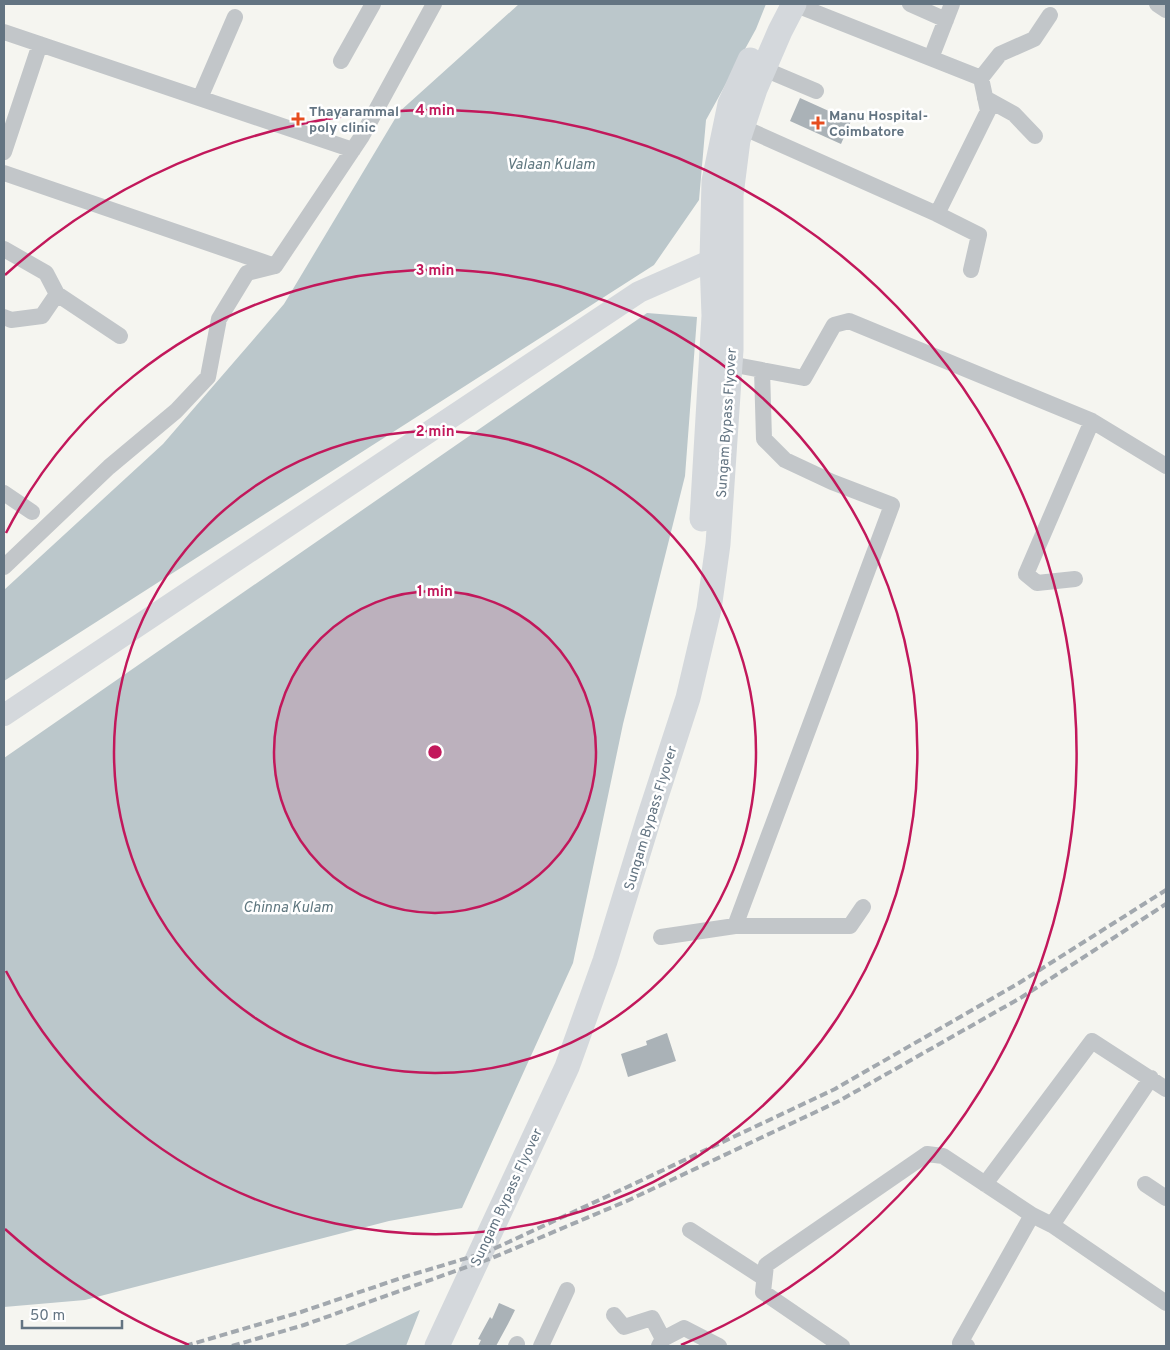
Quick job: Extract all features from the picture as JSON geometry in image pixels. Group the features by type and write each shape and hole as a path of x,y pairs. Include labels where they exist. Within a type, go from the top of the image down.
{"main road":[{"path":"722,259 714,181 730,104 764,28 777,4"},
{"path":"722,259 738,140 755,89 794,4"},
{"name":"Sungam Bypass Flyover","path":"420,1346 552,1064 590,957 632,815 701,606 718,544 732,350 722,259"},
{"name":"Sungam Bypass Flyover","path":"437,1346 566,1067 606,961 648,821 688,698 701,606 701,540 714,326 722,259"}],"street":[{"path":"341,61 373,4"},
{"path":"4,567 102,474 176,411 208,377 219,319 247,273 275,266 362,136 434,4"},
{"path":"794,4 981,78"},
{"path":"910,4 946,20"},
{"path":"931,58 952,4"},
{"path":"1157,4 1166,10"},
{"path":"937,214 988,110 981,78 1000,54 1034,39 1050,15"},
{"path":"200,98 234,17"},
{"path":"4,32 353,150"},
{"path":"4,152 40,44"},
{"path":"764,69 816,91"},
{"path":"985,98 1014,114 1035,136"},
{"path":"742,127 937,214 979,235 971,270"},
{"path":"4,173 275,266"},
{"path":"4,249 46,273 57,294 120,336"},
{"path":"4,715 639,292 722,259"},
{"path":"4,317 11,320 42,316 57,294"},
{"path":"730,364 804,378 834,325 849,321 1092,421 1166,466"},
{"path":"735,926 892,505 832,482 785,460 764,439 762,370"},
{"path":"1075,580 1037,582 1026,574 1092,421"},
{"path":"4,493 32,512"},
{"path":"662,937 735,926 850,926 863,907"},
{"path":"985,1184 1092,1041 1166,1089"},
{"path":"1052,1225 1151,1078"},
{"path":"842,1346 763,1292 766,1265 927,1154 943,1156 1052,1225 1166,1303"},
{"path":"1145,1184 1166,1198"},
{"path":"967,1346 960,1343 1032,1214"},
{"path":"690,1230 764,1278"},
{"path":"541,1346 567,1290"},
{"path":"614,1315 624,1326 652,1318 661,1343 684,1328 719,1346"}],"water":[{"name":"Valaan Kulam","path":"519,4 766,4 756,29 706,120 699,200 654,265 4,681 4,590 163,444 284,304 399,112"},
{"name":"Chinna Kulam","path":"647,313 697,317 685,476 623,724 573,963 462,1208 389,1221 85,1300 4,1307 4,758"},
{"path":"420,1310 406,1346 343,1346"}],"building":[{"path":"800,98 851,121 841,144 790,121"},
{"path":"667,1033 676,1061 628,1077 621,1054 647,1045 646,1041"},
{"path":"499,1303 515,1310 496,1346 478,1346 481,1340 478,1339 490,1317 492,1319"}],"railway":[{"path":"185,1346 301,1312 404,1277 487,1252 623,1189 835,1089 1019,983 1166,890"},
{"path":"232,1346 304,1325 492,1258 629,1200 839,1101 1022,997 1166,904"}],"place":[{"name":"Thayarammal poly clinic","path":"298,119"},
{"name":"Manu Hospital- Coimbatore","path":"818,123"}]}
